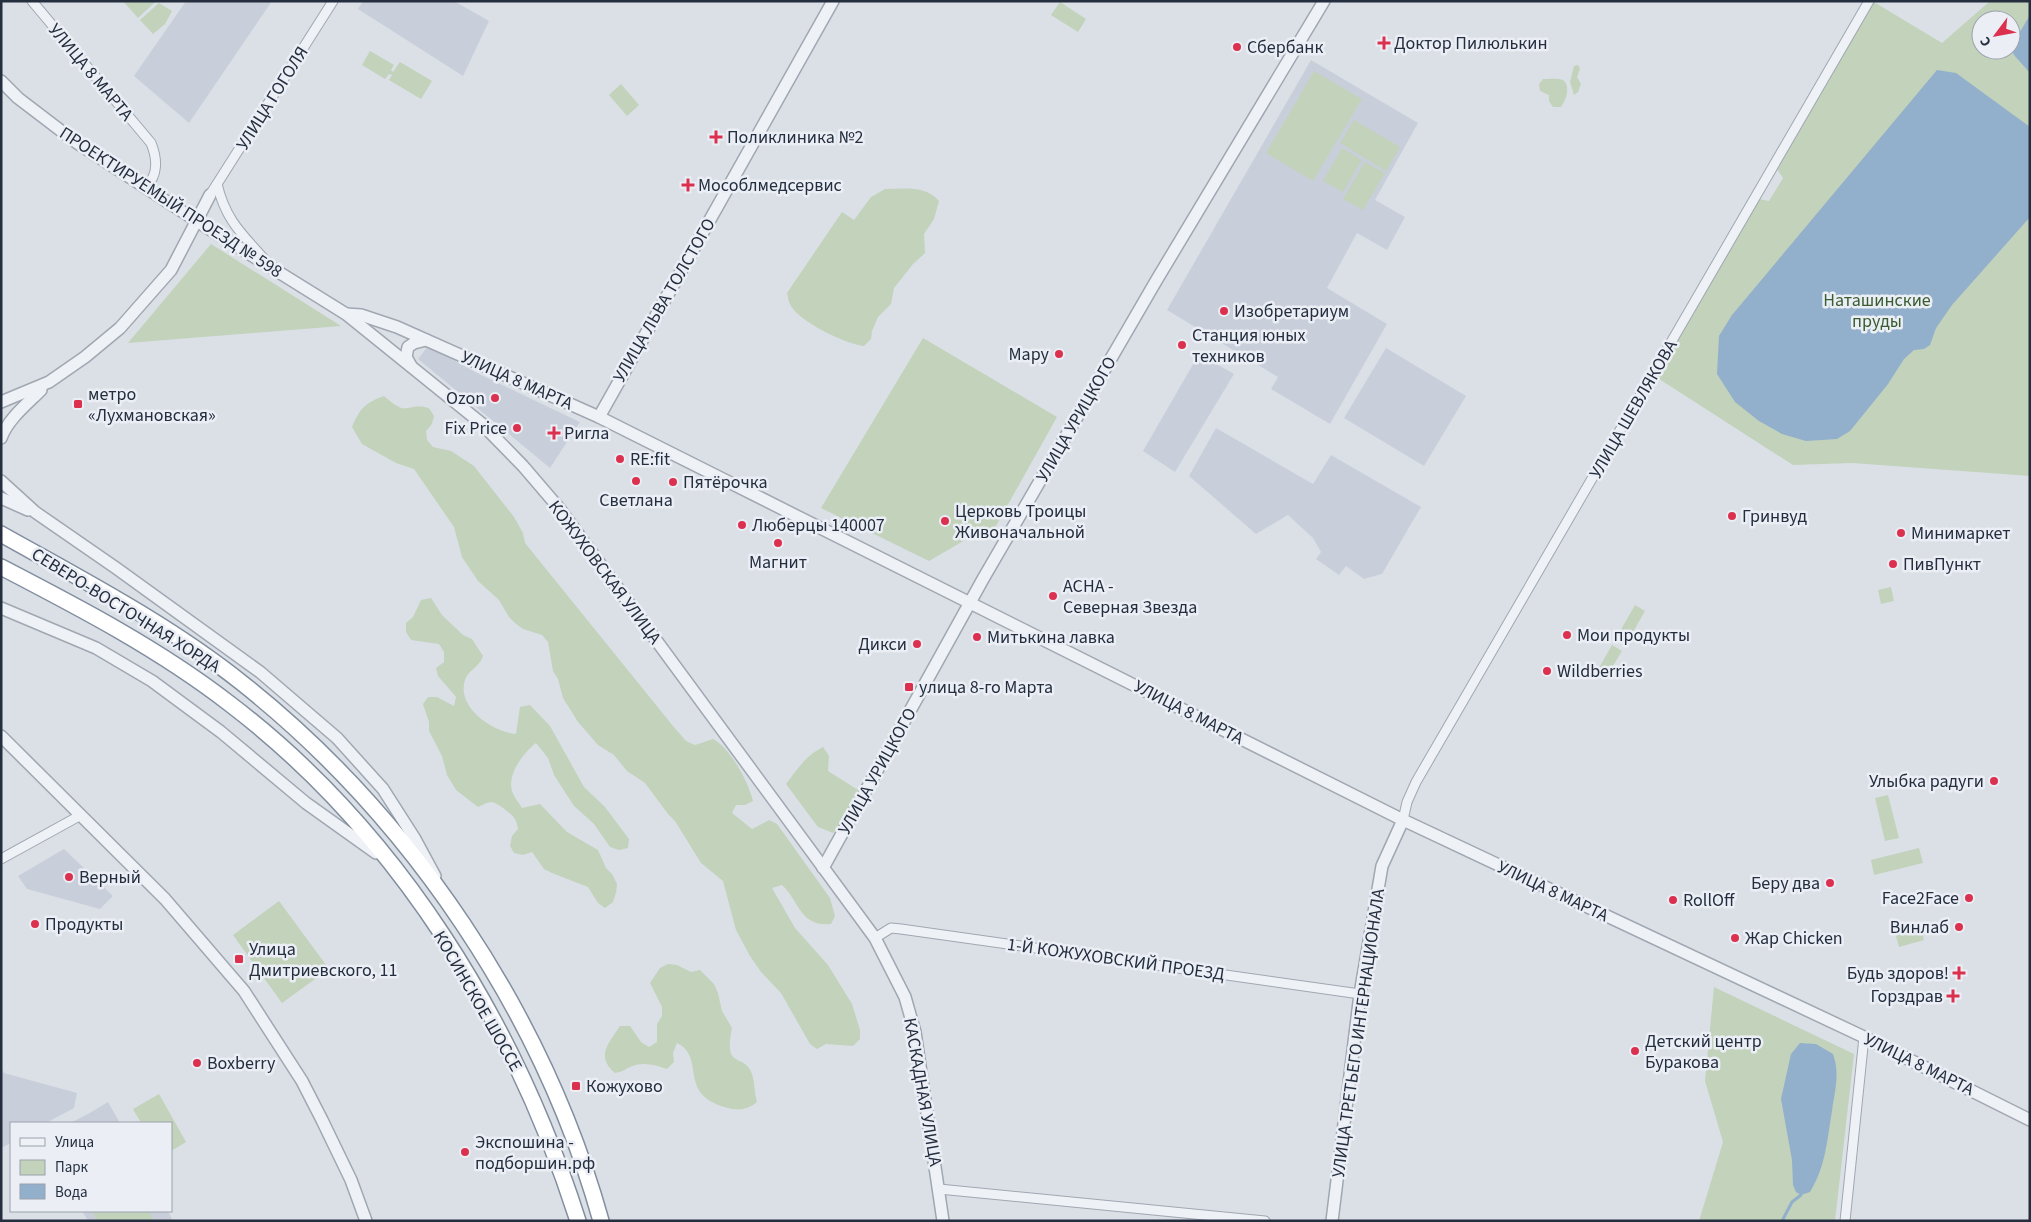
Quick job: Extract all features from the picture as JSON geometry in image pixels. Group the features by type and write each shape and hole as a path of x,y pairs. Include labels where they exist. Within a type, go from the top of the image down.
{"highway":[{"name":"СЕВЕРО-ВОСТОЧНАЯ ХОРДА","path":"1,534 118,600 182,640 241,682 305,736 384,820 452,908"},
{"name":"СЕВЕРО-ВОСТОЧНАЯ ХОРДА","path":"1,567 108,623 167,659 230,704 274,741 340,803"},
{"name":"КОСИНСКОЕ ШОССЕ","path":"340,803 395,869 448,944 500,1033 546,1129 578,1221"},
{"name":"КОСИНСКОЕ ШОССЕ","path":"452,908 496,978 534,1049 574,1141 601,1221"}],"street":[{"name":"УЛИЦА 8 МАРТА","path":"32,1 151,143 156,154 156,164 152,182 145,187"},
{"name":"УЛИЦА ГОГОЛЯ","path":"210,195 333,1"},
{"name":"УЛИЦА ЛЬВА ТОЛСТОГО","path":"599,417 833,1"},
{"name":"УЛИЦА УРИЦКОГО","path":"823,868 983,579 1156,281 1324,1"},
{"name":"УЛИЦА ШЕВЛЯКОВА","path":"1403,820 1407,802 1416,782 1564,531 1637,401 1869,1"},
{"name":"ПРОЕКТИРУЕМЫЙ ПРОЕЗД № 598","path":"1,81 18,98 77,143 196,221 346,314"},
{"path":"217,184 223,206 234,225 272,268"},
{"path":"1,438 5,429 16,415 49,382 86,357 120,328 171,270 210,195"},
{"name":"УЛИЦА 8 МАРТА","path":"346,314 361,315 380,321 599,417 1403,820 1864,1036 2030,1120"},
{"name":"КОЖУХОВСКАЯ УЛИЦА","path":"346,314 481,424 523,466 559,508 823,868"},
{"path":"412,367 406,358 408,347 414,343 426,340"},
{"path":"1,402 49,382"},
{"path":"1,469 10,490"},
{"path":"1,481 35,512 239,656 336,738 383,789 415,839 452,908"},
{"path":"1,498 35,512"},
{"path":"1,608 96,648 152,682 222,732 306,804 374,851 395,869"},
{"path":"1,736 165,899 244,991 302,1081 351,1180 366,1221"},
{"path":"1,859 80,815"},
{"name":"УЛИЦА ТРЕТЬЕГО ИНТЕРНАЦИОНАЛА","path":"1332,1221 1360,994 1382,866 1403,820"},
{"name":"КАСКАДНАЯ УЛИЦА","path":"823,868 875,938 905,997 915,1032 943,1221"},
{"name":"1-Й КОЖУХОВСКИЙ ПРОЕЗД","path":"875,938 891,928 901,929 1360,994"},
{"path":"1845,1221 1864,1036"},
{"path":"939,1189 1265,1221"}],"shaded area":[{"path":"186,1 272,1 189,123 134,76"},
{"path":"363,1 454,1 489,21 463,76 358,9"},
{"path":"1311,60 1418,123 1375,200 1405,217 1387,250 1357,233 1327,288 1387,324 1330,424 1271,389 1278,377 1167,310"},
{"path":"428,346 475,372 580,422 550,468 418,359"},
{"path":"1386,348 1466,396 1424,466 1344,418"},
{"path":"1199,354 1234,374 1175,472 1143,451"},
{"path":"1216,428 1313,484 1331,455 1421,507 1382,574 1364,579 1346,566 1339,575 1316,559 1321,552 1313,538 1288,515 1256,534 1189,476"},
{"path":"64,849 113,896 100,909 27,889 18,876"},
{"path":"1,1068 4,1073 77,1093 74,1108 48,1122 10,1122 10,1144 1,1148"},
{"path":"108,1102 119,1122 72,1122"},
{"path":"83,1212 168,1212 173,1221 88,1221"}],"green space":[{"path":"123,1 156,1 138,18"},
{"name":"Наташинские пруды","path":"1990,1 2030,1 2030,476 1852,463 1793,465 1656,377 1759,199 1769,201 1783,178 1777,169 1874,2 1942,43 1971,18 1971,60 2021,60 2021,10 1980,10"},
{"path":"1060,2 1086,19 1078,32 1051,15"},
{"path":"159,3 172,11 165,24 153,34 140,20"},
{"path":"370,51 394,65 391,70 393,72 400,62 432,81 421,99 389,80 392,75 389,74 385,79 362,65"},
{"path":"1578,65 1580,69 1577,77 1581,84 1578,92 1574,95 1570,82 1574,66"},
{"path":"1314,71 1362,99 1313,181 1266,153"},
{"path":"1543,79 1563,80 1567,86 1565,101 1561,107 1553,107 1549,101 1549,95 1540,91 1539,84"},
{"path":"621,84 639,105 627,116 609,95"},
{"path":"1354,120 1400,147 1386,171 1340,143"},
{"path":"1342,148 1362,160 1343,192 1323,181"},
{"path":"1365,162 1385,173 1363,210 1343,199"},
{"path":"885,189 921,190 939,201 934,219 924,234 925,253 913,264 894,288 891,304 878,317 871,339 864,346 856,345 823,331 802,317 789,303 787,293 842,212 854,220 871,197"},
{"path":"211,244 341,326 128,343"},
{"path":"923,338 1057,417 992,533 965,540 929,561 821,508"},
{"path":"384,396 398,407 429,408 434,416 432,424 426,431 427,440 433,447 451,451 474,466 514,517 523,533 525,543 673,726 686,741 695,745 713,739 726,750 738,766 753,801 745,805 736,805 732,813 752,829 769,820 777,824 830,898 835,916 831,924 821,924 813,922 802,912 782,885 772,888 795,928 828,965 852,1004 860,1030 860,1039 853,1046 826,1044 817,1049 810,1044 781,993 761,972 736,930 723,881 701,863 675,821 645,783 627,771 614,755 598,745 578,722 563,698 558,679 553,671 548,642 542,635 523,629 515,623 499,600 478,581 462,557 454,527 414,469 396,463 362,444 352,427 355,420 364,407"},
{"path":"1891,587 1894,601 1881,604 1878,590"},
{"path":"431,598 442,615 463,635 472,639 483,656 465,680 466,700 471,708 478,716 497,729 516,734 520,707 530,705 550,726 584,787 605,807 629,839 628,848 619,850 610,847 594,824 574,806 554,775 548,758 536,743 526,752 514,771 512,778 511,784 514,795 522,808 540,804 567,832 598,850 606,868 612,874 617,884 613,902 605,908 598,903 588,887 544,869 532,852 523,855 514,853 510,846 512,836 518,829 513,817 503,808 493,803 478,807 456,790 447,775 442,756 429,731 429,722 423,704 428,697 437,697 454,706 456,697 438,676 436,668 444,662 444,652 439,644 411,640 406,632 406,623 413,617 421,600"},
{"path":"1635,605 1645,611 1629,639 1619,633"},
{"path":"1612,645 1622,651 1605,679 1596,673"},
{"path":"823,747 829,756 828,771 858,790 843,822 833,833 818,827 786,784 807,759"},
{"path":"1888,795 1899,838 1885,841 1875,798"},
{"path":"1919,848 1923,863 1874,875 1871,860"},
{"path":"279,901 329,969 282,1003 233,935"},
{"path":"1921,926 1924,940 1899,947 1895,932"},
{"path":"668,964 677,965 691,972 700,970 714,984 722,1011 732,1028 730,1051 732,1056 744,1063 752,1074 757,1102 751,1106 744,1109 732,1109 712,1102 702,1094 697,1086 690,1058 686,1050 677,1043 673,1053 674,1062 667,1069 654,1065 639,1064 615,1073 609,1067 606,1061 606,1050 620,1026 630,1026 641,1042 649,1047 657,1042 657,1024 662,1016 662,1007 650,983 660,968"},
{"path":"1714,987 1854,1054 1835,1221 1699,1221 1723,1142 1705,1081"},
{"path":"159,1094 186,1142 172,1150 172,1122 140,1122 133,1109"},
{"path":"92,1212 150,1212 153,1221 97,1221"}],"water":[{"path":"2030,15 2030,73 2018,60 2021,60 2021,30"},
{"name":"Наташинские пруды","path":"1937,70 1956,73 2030,127 2030,217 1952,305 1936,328 1930,345 1924,349 1914,350 1904,359 1888,384 1850,431 1837,439 1806,441 1782,434 1759,421 1735,402 1717,374 1719,336 1732,315"},
{"path":"1800,1043 1816,1044 1833,1054 1837,1075 1823,1163 1810,1192 1801,1195 1796,1192 1793,1185 1792,1160 1781,1099 1791,1054"}],"waterway":[{"path":"1782,1221 1792,1202 1801,1195"}],"place":[{"name":"Доктор Пилюлькин","path":"1384,43"},
{"name":"Сбербанк","path":"1237,47"},
{"name":"Поликлиника №2","path":"716,137"},
{"name":"Мособлмедсервис","path":"688,185"},
{"name":"Изобретариум","path":"1224,311"},
{"name":"Станция юных техников","path":"1182,345"},
{"name":"Мару","path":"1059,354"},
{"name":"Ozon","path":"495,398"},
{"name":"метро «Лухмановская»","path":"78,404"},
{"name":"Fix Price","path":"517,428"},
{"name":"Ригла","path":"554,433"},
{"name":"RE:fit","path":"620,459"},
{"name":"Светлана","path":"636,481"},
{"name":"Пятёрочка","path":"673,482"},
{"name":"Гринвуд","path":"1732,516"},
{"name":"Церковь Троицы Живоначальной","path":"945,521"},
{"name":"Люберцы 140007","path":"742,525"},
{"name":"Минимаркет","path":"1901,533"},
{"name":"Магнит","path":"778,543"},
{"name":"ПивПункт","path":"1893,564"},
{"name":"АСНА - Северная Звезда","path":"1053,596"},
{"name":"Мои продукты","path":"1567,635"},
{"name":"Митькина лавка","path":"977,637"},
{"name":"Дикси","path":"917,644"},
{"name":"Wildberries","path":"1547,671"},
{"name":"улица 8-го Марта","path":"909,687"},
{"name":"Улыбка радуги","path":"1994,781"},
{"name":"Верный","path":"69,877"},
{"name":"Беру два","path":"1830,883"},
{"name":"Face2Face","path":"1969,898"},
{"name":"RollOff","path":"1673,900"},
{"name":"Продукты","path":"35,924"},
{"name":"Винлаб","path":"1959,927"},
{"name":"Жар Chicken","path":"1735,938"},
{"name":"Улица Дмитриевского, 11","path":"239,959"},
{"name":"Будь здоров!","path":"1959,973"},
{"name":"Горздрав","path":"1953,996"},
{"name":"Детский центр Буракова","path":"1635,1051"},
{"name":"Boxberry","path":"197,1063"},
{"name":"Кожухово","path":"576,1086"},
{"name":"Экспошина - подборшин.рф","path":"465,1152"}]}
